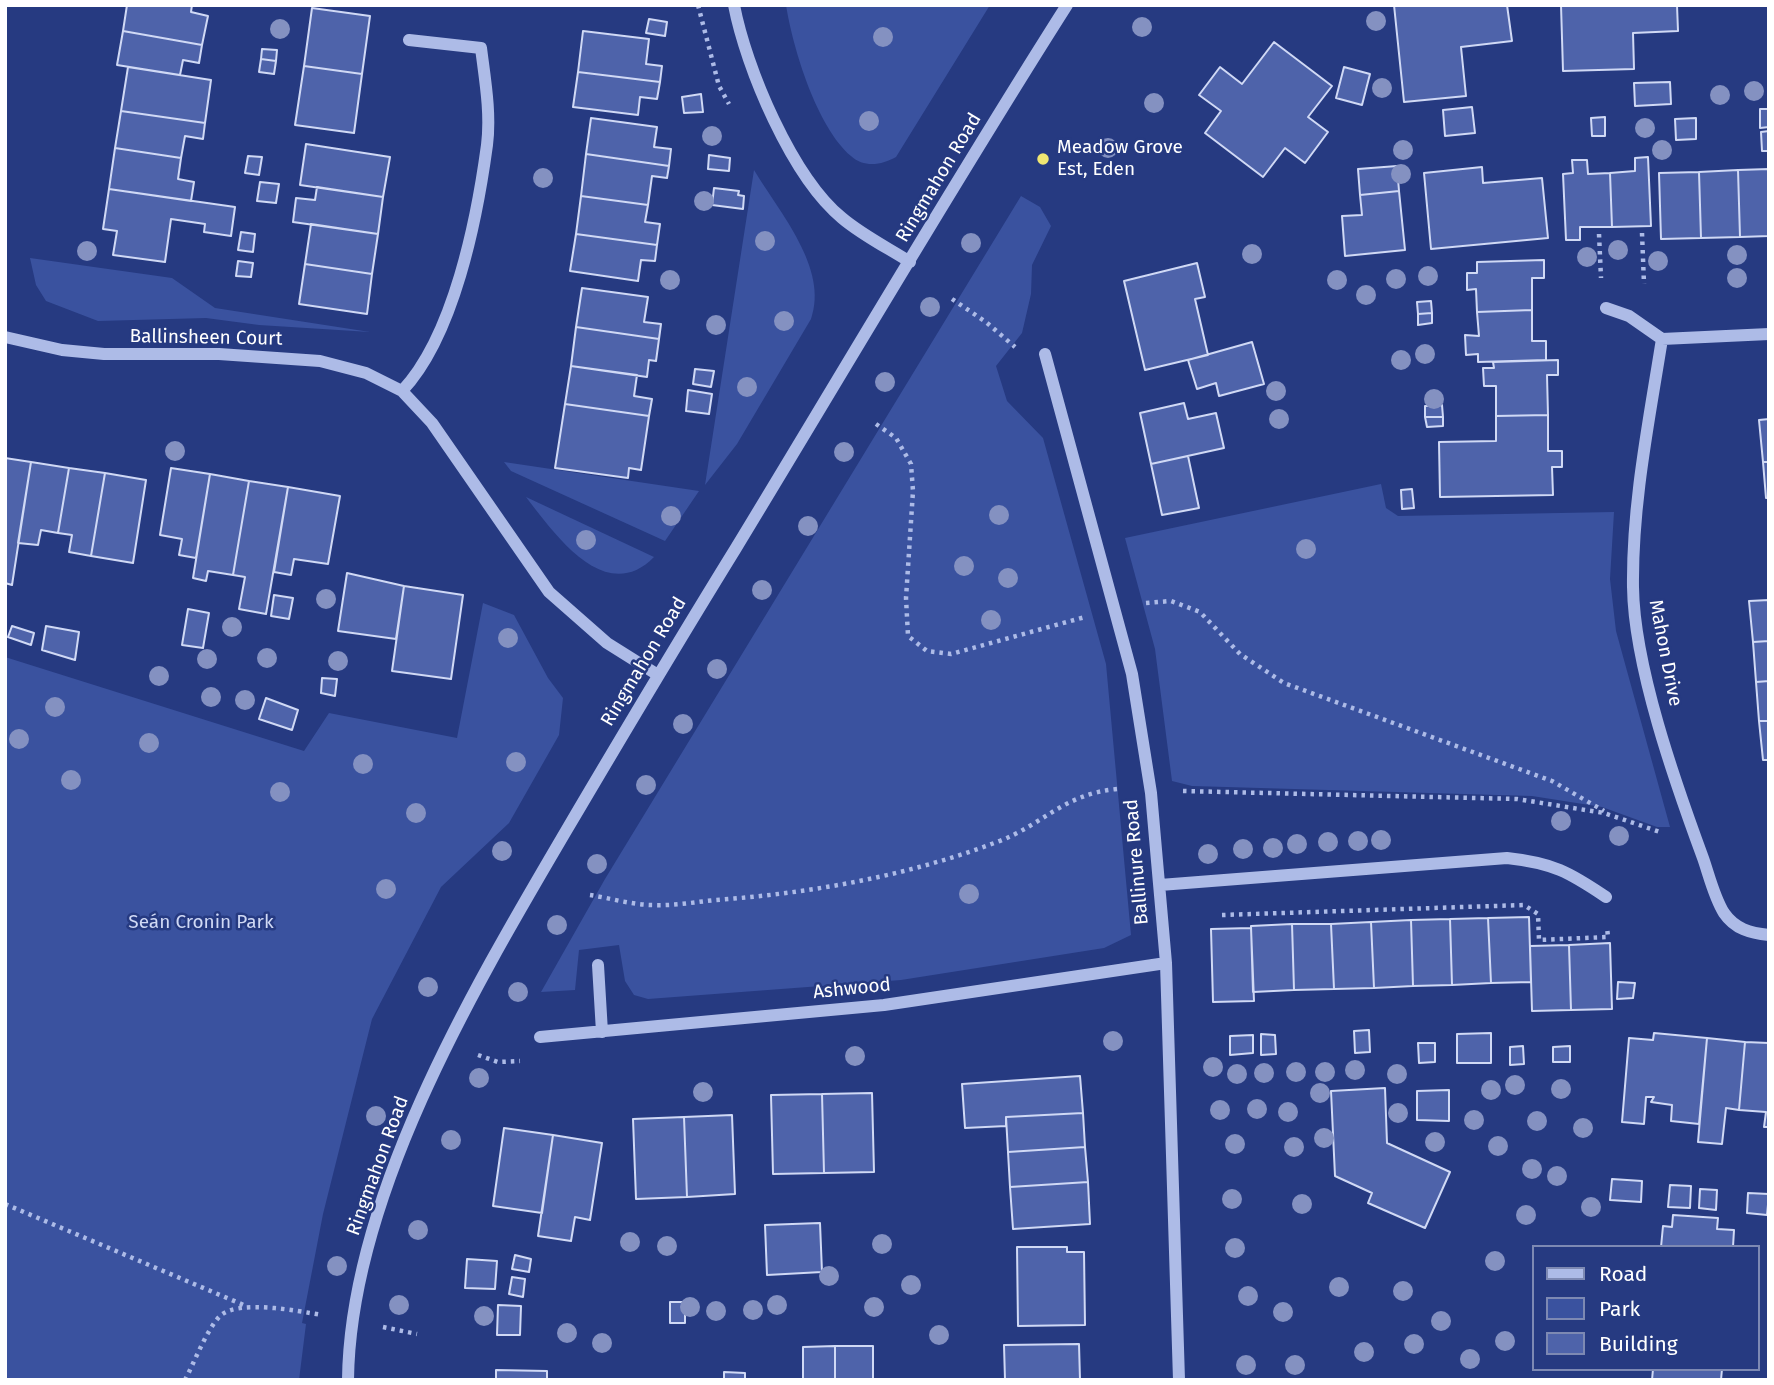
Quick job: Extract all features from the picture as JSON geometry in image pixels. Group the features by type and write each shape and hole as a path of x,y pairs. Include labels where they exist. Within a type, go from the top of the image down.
{"street":[{"path":"734,5 748,55 767,106 800,166 841,218 910,262"},
{"name":"Ringmahon Road","path":"348,1380 352,1321 365,1263 393,1170 447,1044 521,908 658,675 1067,5"},
{"path":"402,391 428,356 445,317 473,222 487,144 488,96 481,48 409,40"},
{"path":"1605,308 1629,316 1662,339 1769,334"},
{"name":"Ballinsheen Court","path":"5,337 62,350 104,354 219,354 320,361 366,373 402,391 432,423 549,592 607,643 658,675"},
{"name":"Mahon Drive","path":"1662,339 1643,464 1634,548 1636,629 1655,710 1694,833 1723,911 1736,927 1769,936"},
{"name":"Ballinure Road","path":"1045,354 1132,674 1151,793 1166,963 1179,1380"},
{"path":"1160,885 1507,858 1536,861 1568,871 1606,897"},
{"name":"Ashwood","path":"540,1037 884,1005 1166,963"},
{"path":"598,965 602,1032"}],"path":[{"path":"1642,233 1644,284"},
{"path":"1599,234 1601,284"},
{"path":"952,299 986,322 1015,347 1045,354"},
{"path":"876,424 896,438 911,464 913,491 906,598 908,636 927,651 951,654 1098,613"},
{"path":"1142,603 1171,601 1200,612 1240,653 1284,683 1552,781 1614,817"},
{"path":"590,895 651,906 748,898 852,884 955,856 1001,840 1062,804 1096,791 1123,789"},
{"path":"1151,793 1219,791 1517,799 1572,806 1671,835 1694,833"},
{"path":"1220,915 1524,905 1538,914 1539,940 1594,938 1608,937 1606,897"},
{"path":"5,1204 248,1307"},
{"path":"185,1380 220,1316 235,1308 248,1307 352,1321 417,1334"}],"green space":[{"path":"786,5 990,5 896,157 885,162 867,164 856,160 839,143 817,107 794,43"},
{"path":"754,170 788,223 808,261 815,300 811,319 737,444 705,485"},
{"path":"1021,196 1040,207 1051,226 1032,265 1031,294 1022,333 996,366 1007,401 1043,438 1106,664 1131,935 1104,948 901,980 648,999 634,995 625,981 619,945 579,950 575,990 541,992 605,879"},
{"path":"30,258 172,278 215,308 370,332 259,325 206,318 98,321 46,301 36,285"},
{"path":"504,462 699,491 665,541 511,471"},
{"path":"1381,484 1386,508 1398,516 1614,512 1610,579 1616,631 1670,827 1657,827 1602,807 1532,796 1192,786 1172,781 1155,649 1125,538"},
{"path":"526,497 654,557 636,570 617,574 599,569 566,545"},
{"name":"Seán Cronin Park","path":"483,603 514,615 548,678 563,698 559,735 509,823 441,887 372,1019 323,1214 302,1323 306,1324 299,1380 5,1380 5,657 304,751 329,713 457,738"}],"building":[{"path":"127,5 192,5 191,12 208,16 202,45 123,31"},
{"path":"1394,5 1507,5 1512,41 1461,47 1466,96 1404,102"},
{"path":"1561,5 1677,5 1678,31 1633,33 1634,69 1563,71"},
{"path":"312,8 370,16 362,74 304,66"},
{"path":"649,19 667,22 665,36 646,33"},
{"path":"123,31 202,45 199,63 183,60 180,75 117,65"},
{"path":"583,31 649,39 646,64 662,66 660,82 578,72"},
{"path":"1274,42 1332,86 1308,117 1328,132 1305,163 1285,148 1263,177 1205,133 1221,111 1199,95 1220,67 1242,84"},
{"path":"262,49 277,50 276,61 261,59"},
{"path":"261,59 276,61 274,74 259,72"},
{"path":"304,66 362,74 354,133 295,125"},
{"path":"128,67 211,80 205,123 121,111"},
{"path":"1344,67 1370,74 1362,105 1336,98"},
{"path":"578,72 660,82 657,99 640,97 638,115 573,107"},
{"path":"1670,82 1671,104 1635,106 1634,83"},
{"path":"701,94 703,112 684,113 682,97"},
{"path":"1472,107 1475,133 1445,136 1443,110"},
{"path":"1760,109 1769,109 1769,127 1760,128"},
{"path":"121,111 205,123 203,139 185,136 181,158 115,148"},
{"path":"1605,117 1605,136 1592,136 1591,118"},
{"path":"591,118 657,127 654,147 671,149 669,166 586,154"},
{"path":"1696,118 1696,139 1676,140 1675,119"},
{"path":"1769,131 1769,151 1762,151 1761,132"},
{"path":"306,144 390,157 383,197 300,185"},
{"path":"115,148 181,158 178,179 194,182 191,201 109,189"},
{"path":"586,154 669,166 667,178 652,176 648,205 581,196"},
{"path":"709,155 730,158 729,171 708,169"},
{"path":"248,156 262,157 259,175 245,173"},
{"path":"1648,157 1651,226 1612,227 1610,173 1635,171 1635,158"},
{"path":"1572,160 1587,160 1588,174 1610,173 1612,227 1580,227 1580,240 1566,240 1563,174 1573,173"},
{"path":"1397,166 1399,191 1360,195 1358,169"},
{"path":"1482,167 1483,183 1542,178 1548,238 1431,249 1424,173"},
{"path":"1769,169 1769,236 1740,237 1738,170"},
{"path":"1738,170 1740,237 1701,238 1699,172"},
{"path":"1699,172 1701,238 1661,239 1659,173"},
{"path":"260,182 279,184 276,203 257,201"},
{"path":"317,187 383,197 378,234 293,222 296,198 315,200"},
{"path":"714,188 739,191 738,195 744,196 743,209 712,205"},
{"path":"109,189 235,207 231,236 204,232 205,224 171,219 165,262 113,255 117,231 103,229"},
{"path":"1399,191 1405,250 1345,256 1342,216 1362,215 1360,195"},
{"path":"581,196 648,205 645,222 660,224 657,245 576,234"},
{"path":"311,224 378,234 372,274 305,264"},
{"path":"241,232 255,234 253,252 238,250"},
{"path":"576,234 657,245 655,261 641,260 638,281 570,271"},
{"path":"1544,260 1544,278 1532,278 1532,310 1477,312 1476,289 1467,290 1467,273 1477,273 1477,262"},
{"path":"238,261 253,263 251,277 236,276"},
{"path":"1197,263 1205,297 1195,299 1208,355 1145,370 1124,281"},
{"path":"305,264 372,274 367,314 299,304"},
{"path":"582,288 648,297 644,322 661,324 659,339 576,327"},
{"path":"1431,301 1432,313 1418,314 1417,302"},
{"path":"1532,310 1532,341 1546,341 1546,360 1478,362 1478,354 1466,355 1465,335 1479,336 1477,312"},
{"path":"1432,313 1432,323 1418,325 1418,314"},
{"path":"576,327 659,339 656,361 649,360 647,377 571,366"},
{"path":"1252,342 1264,384 1219,396 1216,383 1197,389 1188,360"},
{"path":"1558,360 1558,375 1547,375 1548,415 1496,416 1496,386 1484,386 1483,368 1494,368 1493,362"},
{"path":"571,366 637,375 634,396 652,399 649,416 565,404"},
{"path":"695,369 714,371 711,387 693,384"},
{"path":"688,390 712,394 709,414 686,411"},
{"path":"1184,403 1188,419 1216,413 1224,448 1151,464 1140,413"},
{"path":"565,404 649,416 641,470 629,468 628,478 555,468"},
{"path":"1442,405 1443,417 1425,417 1425,406"},
{"path":"1548,415 1548,451 1562,451 1562,467 1552,467 1553,495 1440,497 1439,442 1496,441 1496,416"},
{"path":"1425,417 1443,417 1443,426 1427,427"},
{"path":"1769,419 1769,462 1763,462 1759,420"},
{"path":"1188,456 1199,508 1162,515 1151,464"},
{"path":"5,458 31,462 12,585 5,583"},
{"path":"31,462 69,468 58,533 41,530 38,545 18,543"},
{"path":"1763,462 1769,462 1769,498 1766,498"},
{"path":"69,468 105,473 91,556 69,552 72,535 58,533"},
{"path":"171,468 210,474 196,558 179,555 182,539 160,535"},
{"path":"105,473 146,480 133,563 91,556"},
{"path":"210,474 249,481 233,575 208,571 206,581 193,578"},
{"path":"249,481 288,487 266,614 239,609 245,577 233,575"},
{"path":"288,487 340,496 328,564 294,559 291,575 274,572"},
{"path":"1412,489 1414,508 1402,509 1401,490"},
{"path":"347,573 404,586 396,639 338,631"},
{"path":"404,586 463,595 451,679 392,671"},
{"path":"274,595 293,598 289,619 271,616"},
{"path":"1769,600 1769,641 1753,642 1749,601"},
{"path":"188,609 209,613 203,648 182,645"},
{"path":"12,626 34,633 31,645 8,637"},
{"path":"46,626 79,632 75,660 42,650"},
{"path":"1769,641 1769,681 1756,682 1753,642"},
{"path":"322,678 337,679 335,696 321,693"},
{"path":"1769,681 1769,721 1759,721 1756,682"},
{"path":"266,698 298,710 292,730 259,719"},
{"path":"1759,721 1769,721 1769,760 1763,760"},
{"path":"1529,917 1531,982 1491,983 1488,918"},
{"path":"1488,918 1491,983 1452,985 1450,919"},
{"path":"1450,919 1452,985 1413,986 1411,920"},
{"path":"1411,920 1413,986 1374,988 1371,922"},
{"path":"1371,922 1374,988 1334,989 1331,924"},
{"path":"1292,924 1331,924 1334,989 1294,990"},
{"path":"1292,924 1294,990 1253,992 1251,926"},
{"path":"1251,928 1254,1001 1213,1002 1211,929"},
{"path":"1610,943 1612,1009 1571,1010 1569,945"},
{"path":"1569,945 1571,1010 1532,1011 1530,946"},
{"path":"1618,982 1635,983 1633,998 1617,999"},
{"path":"1369,1030 1370,1052 1355,1053 1354,1031"},
{"path":"1491,1033 1491,1063 1457,1063 1457,1034"},
{"path":"1654,1033 1707,1038 1699,1124 1671,1121 1672,1105 1651,1102 1654,1097 1646,1097 1644,1124 1622,1122 1629,1038 1653,1040"},
{"path":"1261,1034 1275,1035 1276,1054 1261,1055"},
{"path":"1253,1035 1253,1053 1230,1055 1230,1036"},
{"path":"1707,1038 1745,1042 1739,1110 1726,1108 1722,1144 1698,1142"},
{"path":"1745,1042 1769,1043 1769,1127 1764,1127 1766,1112 1739,1110"},
{"path":"1418,1043 1435,1043 1435,1062 1419,1063"},
{"path":"1523,1046 1524,1064 1510,1065 1510,1047"},
{"path":"1570,1046 1570,1062 1553,1062 1553,1047"},
{"path":"1080,1076 1083,1113 1006,1117 1006,1126 965,1128 962,1084"},
{"path":"1385,1088 1387,1143 1450,1172 1425,1228 1368,1203 1372,1193 1335,1176 1331,1091"},
{"path":"1449,1090 1449,1121 1417,1120 1417,1091"},
{"path":"872,1093 874,1172 824,1173 822,1094"},
{"path":"822,1094 824,1173 773,1174 771,1095"},
{"path":"1083,1113 1085,1147 1008,1152 1006,1117"},
{"path":"732,1115 735,1194 687,1197 684,1117"},
{"path":"684,1117 687,1197 636,1199 633,1119"},
{"path":"504,1128 553,1135 542,1213 493,1206"},
{"path":"553,1135 602,1143 590,1220 575,1217 571,1241 538,1236"},
{"path":"1085,1147 1088,1182 1010,1187 1008,1152"},
{"path":"1612,1179 1642,1181 1641,1202 1610,1200"},
{"path":"1088,1182 1090,1224 1013,1229 1010,1187"},
{"path":"1670,1185 1691,1186 1690,1208 1668,1207"},
{"path":"1700,1189 1717,1190 1716,1210 1699,1208"},
{"path":"1748,1193 1769,1194 1767,1215 1747,1213"},
{"path":"1673,1215 1718,1218 1717,1229 1734,1230 1733,1245 1661,1245 1663,1226 1672,1227"},
{"path":"820,1223 822,1272 767,1275 765,1225"},
{"path":"1017,1247 1067,1247 1067,1252 1084,1252 1085,1325 1018,1326"},
{"path":"515,1255 531,1259 529,1272 512,1269"},
{"path":"467,1259 497,1261 495,1289 465,1288"},
{"path":"512,1277 525,1279 523,1297 509,1294"},
{"path":"670,1302 685,1302 685,1323 670,1323"},
{"path":"498,1305 521,1306 520,1335 497,1335"},
{"path":"1079,1344 1080,1380 1005,1380 1004,1345"},
{"path":"835,1346 873,1346 873,1380 835,1380"},
{"path":"835,1346 835,1380 803,1380 803,1347"},
{"path":"496,1370 547,1371 547,1380 496,1380"},
{"path":"1653,1371 1722,1371 1721,1380 1652,1380"},
{"path":"724,1372 745,1373 745,1380 724,1380"}],"place":[{"name":"Meadow Grove Est, Eden","path":"1043,159"}]}
